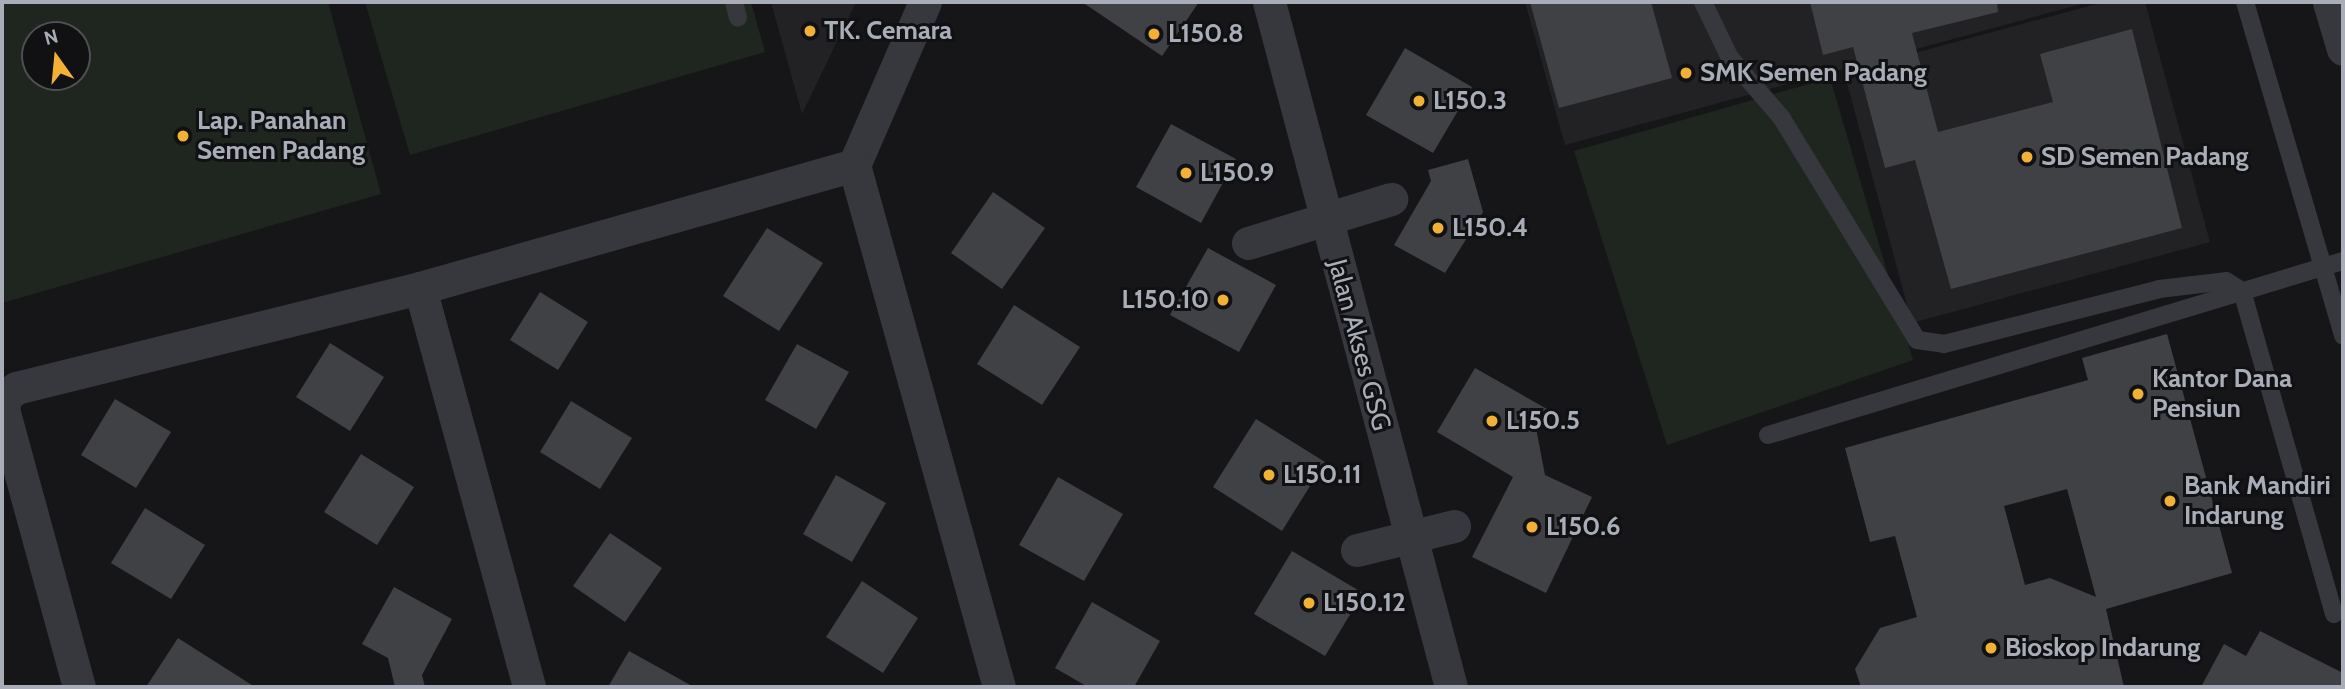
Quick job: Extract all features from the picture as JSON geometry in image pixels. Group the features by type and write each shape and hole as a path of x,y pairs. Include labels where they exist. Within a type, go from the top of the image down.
{"street":[{"path":"925,2 854,165 999,687"},
{"name":"Jalan Akses GSG","path":"1269,2 1324,218 1451,687"},
{"path":"2329,2 2343,49"},
{"path":"79,687 3,410 5,397 16,388 421,288 854,165"},
{"path":"1248,243 1391,199"},
{"path":"421,288 529,687"},
{"path":"1357,550 1454,526"}],"lane":[{"path":"1703,2 1730,58 1781,117 1917,340 1944,344 2159,289 2227,281 2242,291 2334,614"},
{"path":"2245,2 2343,336"},
{"path":"1768,435 2343,261"}],"shaded area":[{"name":"Lap. Panahan Semen Padang","path":"2,2 328,2 381,194 2,303"},
{"path":"365,2 751,2 765,52 410,155"},
{"name":"TK. Cemara","path":"771,2 856,2 802,114"},
{"name":"SMK Semen Padang","path":"1525,2 2089,2 1565,145"},
{"name":"SD Semen Padang","path":"2104,2 2145,2 2210,242 1912,323 1844,72"},
{"path":"1830,78 1913,360 1667,445 1574,151"}],"building":[{"name":"L150.8","path":"1082,2 1199,2 1162,56"},
{"path":"1530,2 1651,2 1672,78 1559,108"},
{"path":"1810,2 1997,2 1998,12 1912,33 1938,132 2053,102 2040,54 2132,29 2182,228 1951,289 1915,160 1885,168 1853,47 1823,55"},
{"name":"L150.3","path":"1405,48 1472,87 1433,153 1366,115"},
{"name":"L150.9","path":"1171,124 1236,159 1201,223 1136,187"},
{"name":"L150.4","path":"1468,159 1483,212 1445,273 1394,245 1431,181 1428,170"},
{"path":"993,192 1045,228 1002,289 951,253"},
{"path":"767,228 823,263 779,331 723,296"},
{"name":"L150.10","path":"1208,248 1276,285 1239,352 1170,315"},
{"path":"540,292 588,322 558,370 510,340"},
{"path":"1014,305 1080,347 1042,405 977,364"},
{"path":"2167,334 2232,573 2106,609 2124,687 1861,687 1855,669 1880,628 1917,617 1895,536 1870,542 1845,448 2088,380 2082,358","holes":["2067,489 2096,597 2050,578 2025,585 2004,506"]},
{"path":"330,343 384,377 350,431 296,397"},
{"path":"797,344 849,372 816,429 765,400"},
{"path":"1475,368 1547,409 1536,428 1545,475 1592,497 1546,593 1472,557 1513,477 1437,432"},
{"path":"115,399 171,432 136,488 81,455"},
{"path":"571,401 632,438 600,489 540,452"},
{"name":"L150.11","path":"1256,419 1325,462 1282,531 1213,487"},
{"path":"361,454 414,487 377,545 324,512"},
{"path":"836,475 886,503 852,562 803,534"},
{"path":"1058,477 1123,514 1084,581 1019,545"},
{"path":"145,508 205,545 171,599 111,563"},
{"path":"610,533 662,568 625,622 573,586"},
{"name":"L150.12","path":"1292,551 1363,593 1325,656 1254,614"},
{"path":"862,581 918,618 883,673 826,637"},
{"path":"394,587 452,619 422,675 425,687 395,687 388,658 362,644"},
{"path":"1092,602 1160,641 1134,687 1088,687 1055,668"},
{"path":"2260,631 2343,673 2343,687 2201,687 2224,644 2246,656"},
{"path":"178,638 255,687 146,687"},
{"path":"629,651 694,687 608,687"}],"place":[{"name":"TK. Cemara","path":"810,31"},
{"name":"L150.8","path":"1154,34"},
{"name":"SMK Semen Padang","path":"1686,73"},
{"name":"L150.3","path":"1419,101"},
{"name":"Lap. Panahan Semen Padang","path":"183,136"},
{"name":"SD Semen Padang","path":"2027,157"},
{"name":"L150.9","path":"1186,173"},
{"name":"L150.4","path":"1438,228"},
{"name":"L150.10","path":"1223,300"},
{"name":"Kantor Dana Pensiun","path":"2138,394"},
{"name":"L150.5","path":"1492,421"},
{"name":"L150.11","path":"1269,475"},
{"name":"Bank Mandiri Indarung","path":"2170,501"},
{"name":"L150.6","path":"1532,527"},
{"name":"L150.12","path":"1309,603"},
{"name":"Bioskop Indarung","path":"1991,648"}]}
